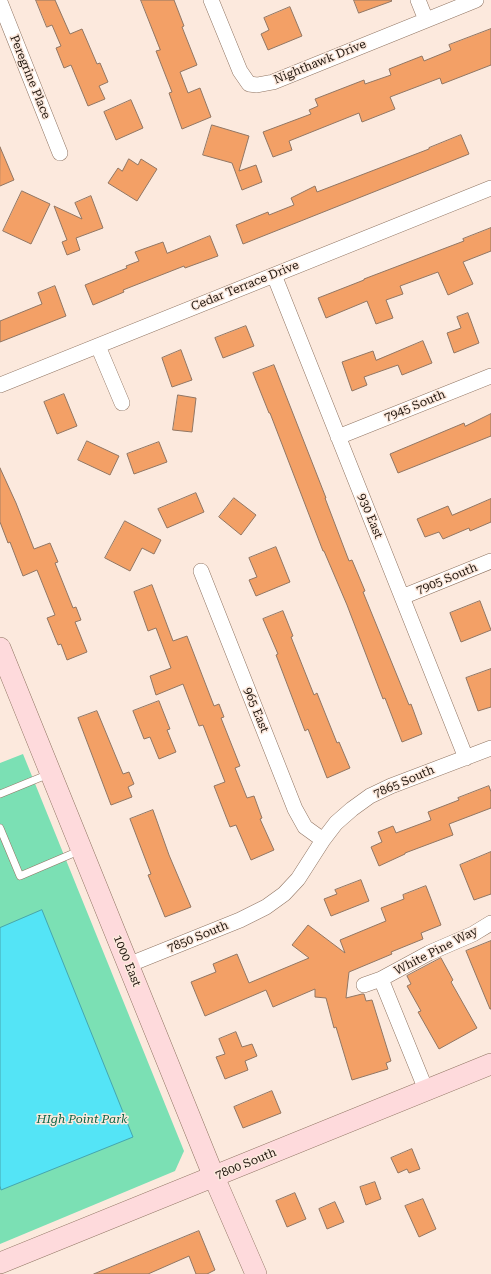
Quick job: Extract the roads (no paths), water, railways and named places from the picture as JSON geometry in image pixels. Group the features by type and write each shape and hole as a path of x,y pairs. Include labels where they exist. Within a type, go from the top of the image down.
{"street":[{"name":"Nighthawk Drive","path":"211,0 240,71 249,84 257,85 273,82 476,0"},
{"path":"418,0 426,20"},
{"name":"Peregrine Place","path":"0,2 60,152"},
{"name":"Cedar Terrace Drive","path":"0,385 491,188"},
{"name":"930 East","path":"274,275 466,758"},
{"path":"98,346 122,403"},
{"name":"7945 South","path":"338,437 491,376"},
{"name":"7905 South","path":"402,597 491,561"},
{"name":"965 East","path":"201,571 295,809 305,827 322,840"},
{"name":"1000 East","path":"0,648 214,1177 256,1274"},
{"name":"7865 South","path":"266,907 284,894 298,879 322,840 336,823 370,796 391,786 491,748"},
{"name":"7850 South","path":"128,965 240,920 266,907"},
{"name":"White Pine Way","path":"364,985 381,979 429,953 473,934 491,923"},
{"name":"White Pine Way","path":"381,979 426,1090"},
{"name":"7800 South","path":"0,1263 491,1064"}],"lane":[{"path":"0,794 51,773"},
{"path":"0,828 20,876 82,850"}],"water":[{"path":"42,910 133,1137 1,1190 0,928"}],"park label":[{"name":"HIgh Point Park","path":"82,1119"}]}
